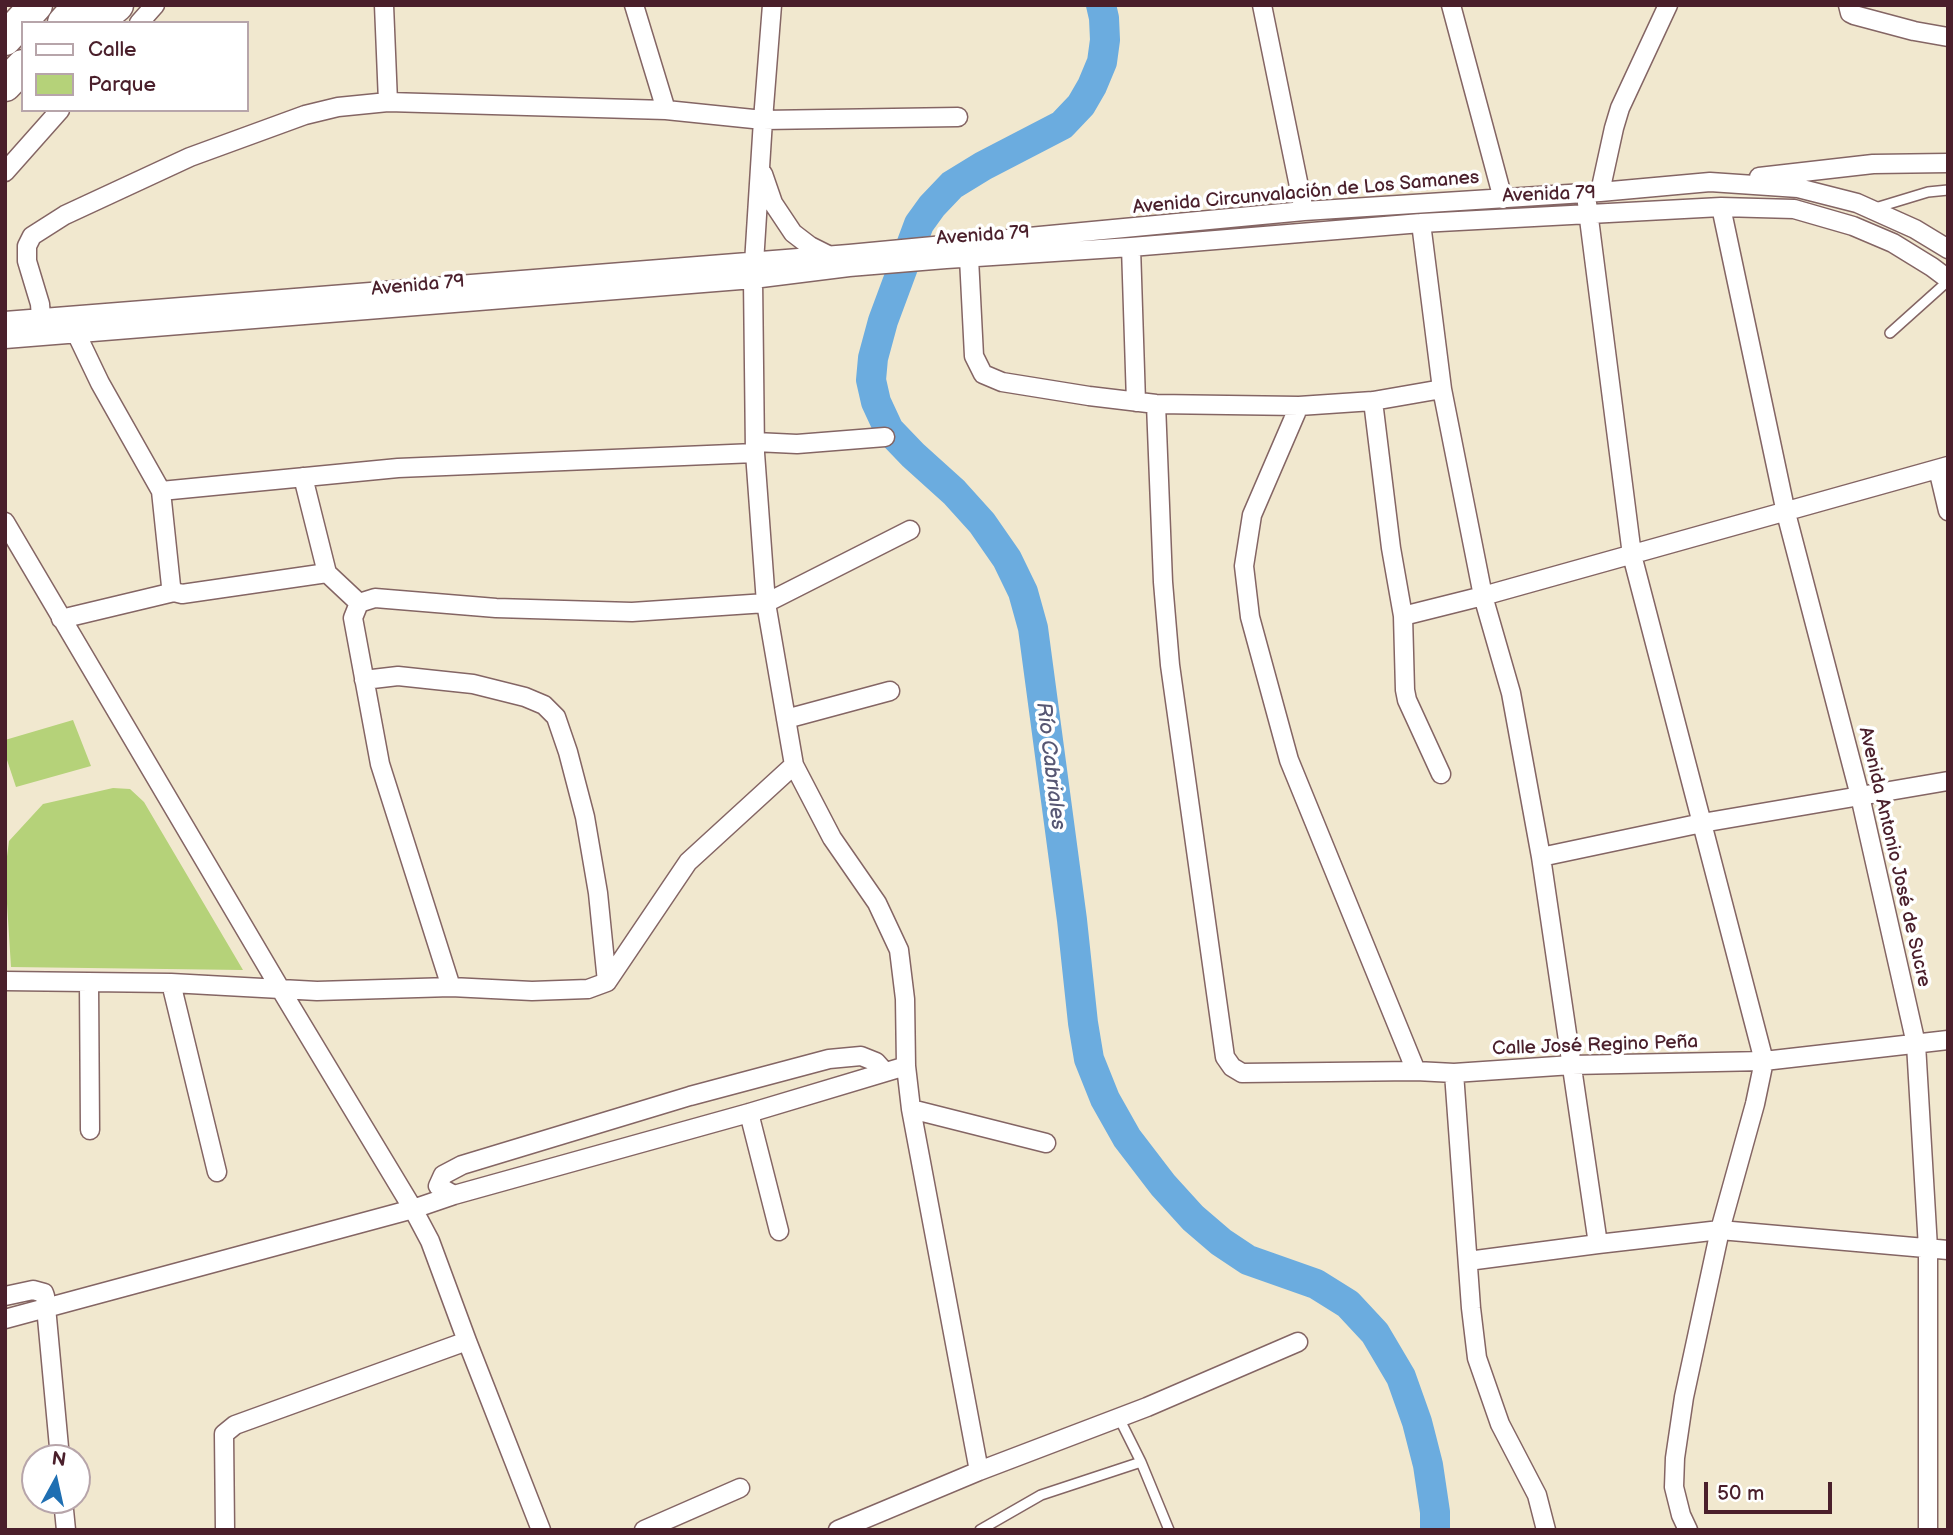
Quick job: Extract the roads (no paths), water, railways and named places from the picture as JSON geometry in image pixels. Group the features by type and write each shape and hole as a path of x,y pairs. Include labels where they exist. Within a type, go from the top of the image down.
{"highway":[{"path":"5,22 16,5"},
{"path":"5,38 36,5"},
{"path":"66,21 80,5"},
{"path":"97,21 117,5"},
{"path":"5,87 21,68"},
{"path":"5,87 21,76"}],"street":[{"path":"141,21 155,5"},
{"path":"384,5 388,102"},
{"path":"634,5 666,110"},
{"path":"772,5 753,279 755,447 766,603 794,765 832,838 877,903 899,950 905,999 906,1066 911,1109 979,1471"},
{"path":"1262,5 1304,211"},
{"path":"1451,5 1503,199"},
{"path":"1668,5 1620,108 1588,215 1632,555 1764,1061 1755,1104 1720,1230 1675,1458 1674,1487 1681,1515 1689,1530"},
{"path":"1848,5 1850,13 1854,15 1914,32 1948,37"},
{"path":"41,318 40,304 26,261 27,246 32,236 65,215 178,163 305,115 338,107 388,102 666,110 763,120 958,117"},
{"path":"5,172 58,112"},
{"path":"1710,183 1873,164 1945,167"},
{"path":"760,165 773,202 793,233 828,256"},
{"name":"Avenida Circunvalación de Los Samanes","path":"947,252 1304,211 1710,183 1798,188 1871,209 1915,229 1948,249"},
{"name":"Avenida 79","path":"5,340 753,279 849,261 947,252 969,258 1421,223 1721,207 1794,209 1853,226 1893,243 1948,280"},
{"name":"Avenida Antonio José de Sucre","path":"1721,207 1786,513 1860,796 1916,1044 1928,1248 1928,1530"},
{"path":"1421,223 1442,389 1482,596 1511,693 1541,857 1598,1244"},
{"path":"1131,247 1136,402"},
{"name":"Avenida 79","path":"5,321 754,261 828,256 849,261"},
{"path":"969,258 974,356 984,374 1002,382 1089,397 1156,404 1299,406 1373,401 1442,389"},
{"path":"77,335 100,383 161,491 174,593"},
{"path":"1373,401 1391,548 1403,616 1405,690 1441,775"},
{"name":"Calle José Regino Peña","path":"1156,404 1163,582 1174,701 1225,1057 1232,1067 1242,1073 1454,1073 1572,1065 1764,1061 1948,1040"},
{"path":"1299,406 1252,515 1244,566 1250,617 1289,760 1416,1071"},
{"path":"161,491 398,468 755,447 885,436"},
{"path":"1403,616 1943,468 1948,512"},
{"path":"303,477 327,573 359,603"},
{"path":"5,522 413,1209 430,1241 541,1530"},
{"path":"359,603 375,598 496,608 632,612 766,603 910,530"},
{"path":"61,619 174,593 327,573"},
{"path":"359,603 353,618 380,764 451,987"},
{"path":"363,680 398,677 473,684 525,697 544,705 556,717 585,817 598,892 607,982"},
{"path":"786,719 890,691"},
{"path":"5,981 171,983 317,991 451,987 532,991 588,989 607,982 688,862 794,765"},
{"path":"1541,857 1702,823 1948,781"},
{"path":"89,983 90,1130"},
{"path":"171,983 217,1172"},
{"path":"454,1195 438,1186 443,1175 462,1165 690,1096 829,1059 861,1056 876,1062 885,1072"},
{"path":"5,1319 413,1209 454,1195 749,1114 906,1066"},
{"path":"1454,1073 1477,1358 1500,1424 1537,1495 1546,1530"},
{"path":"911,1109 1046,1143"},
{"path":"749,1114 779,1231"},
{"path":"1468,1261 1720,1230 1948,1250"},
{"path":"5,1296 33,1290 44,1293 59,1444"},
{"path":"225,1530 224,1434 234,1426 467,1341"},
{"path":"838,1530 979,1471 1119,1418 1298,1342"},
{"path":"644,1530 740,1488"}],"lane":[{"path":"1871,209 1928,191 1948,190"},
{"path":"1890,333 1948,280"},
{"path":"1119,1418 1141,1462 1169,1530"},
{"path":"980,1530 1041,1495 1141,1462"}],"waterway":[{"name":"Río Cabriales","path":"1101,5 1105,40 1102,62 1081,105 1062,125 952,185 919,224 883,321 873,358 871,380 876,402 889,430 954,492 982,523 1007,559 1023,592 1033,628 1083,1023 1089,1059 1105,1099 1127,1138 1163,1185 1193,1218 1248,1260 1316,1284 1348,1304 1375,1333 1401,1377 1417,1422 1428,1465 1435,1530"}]}
